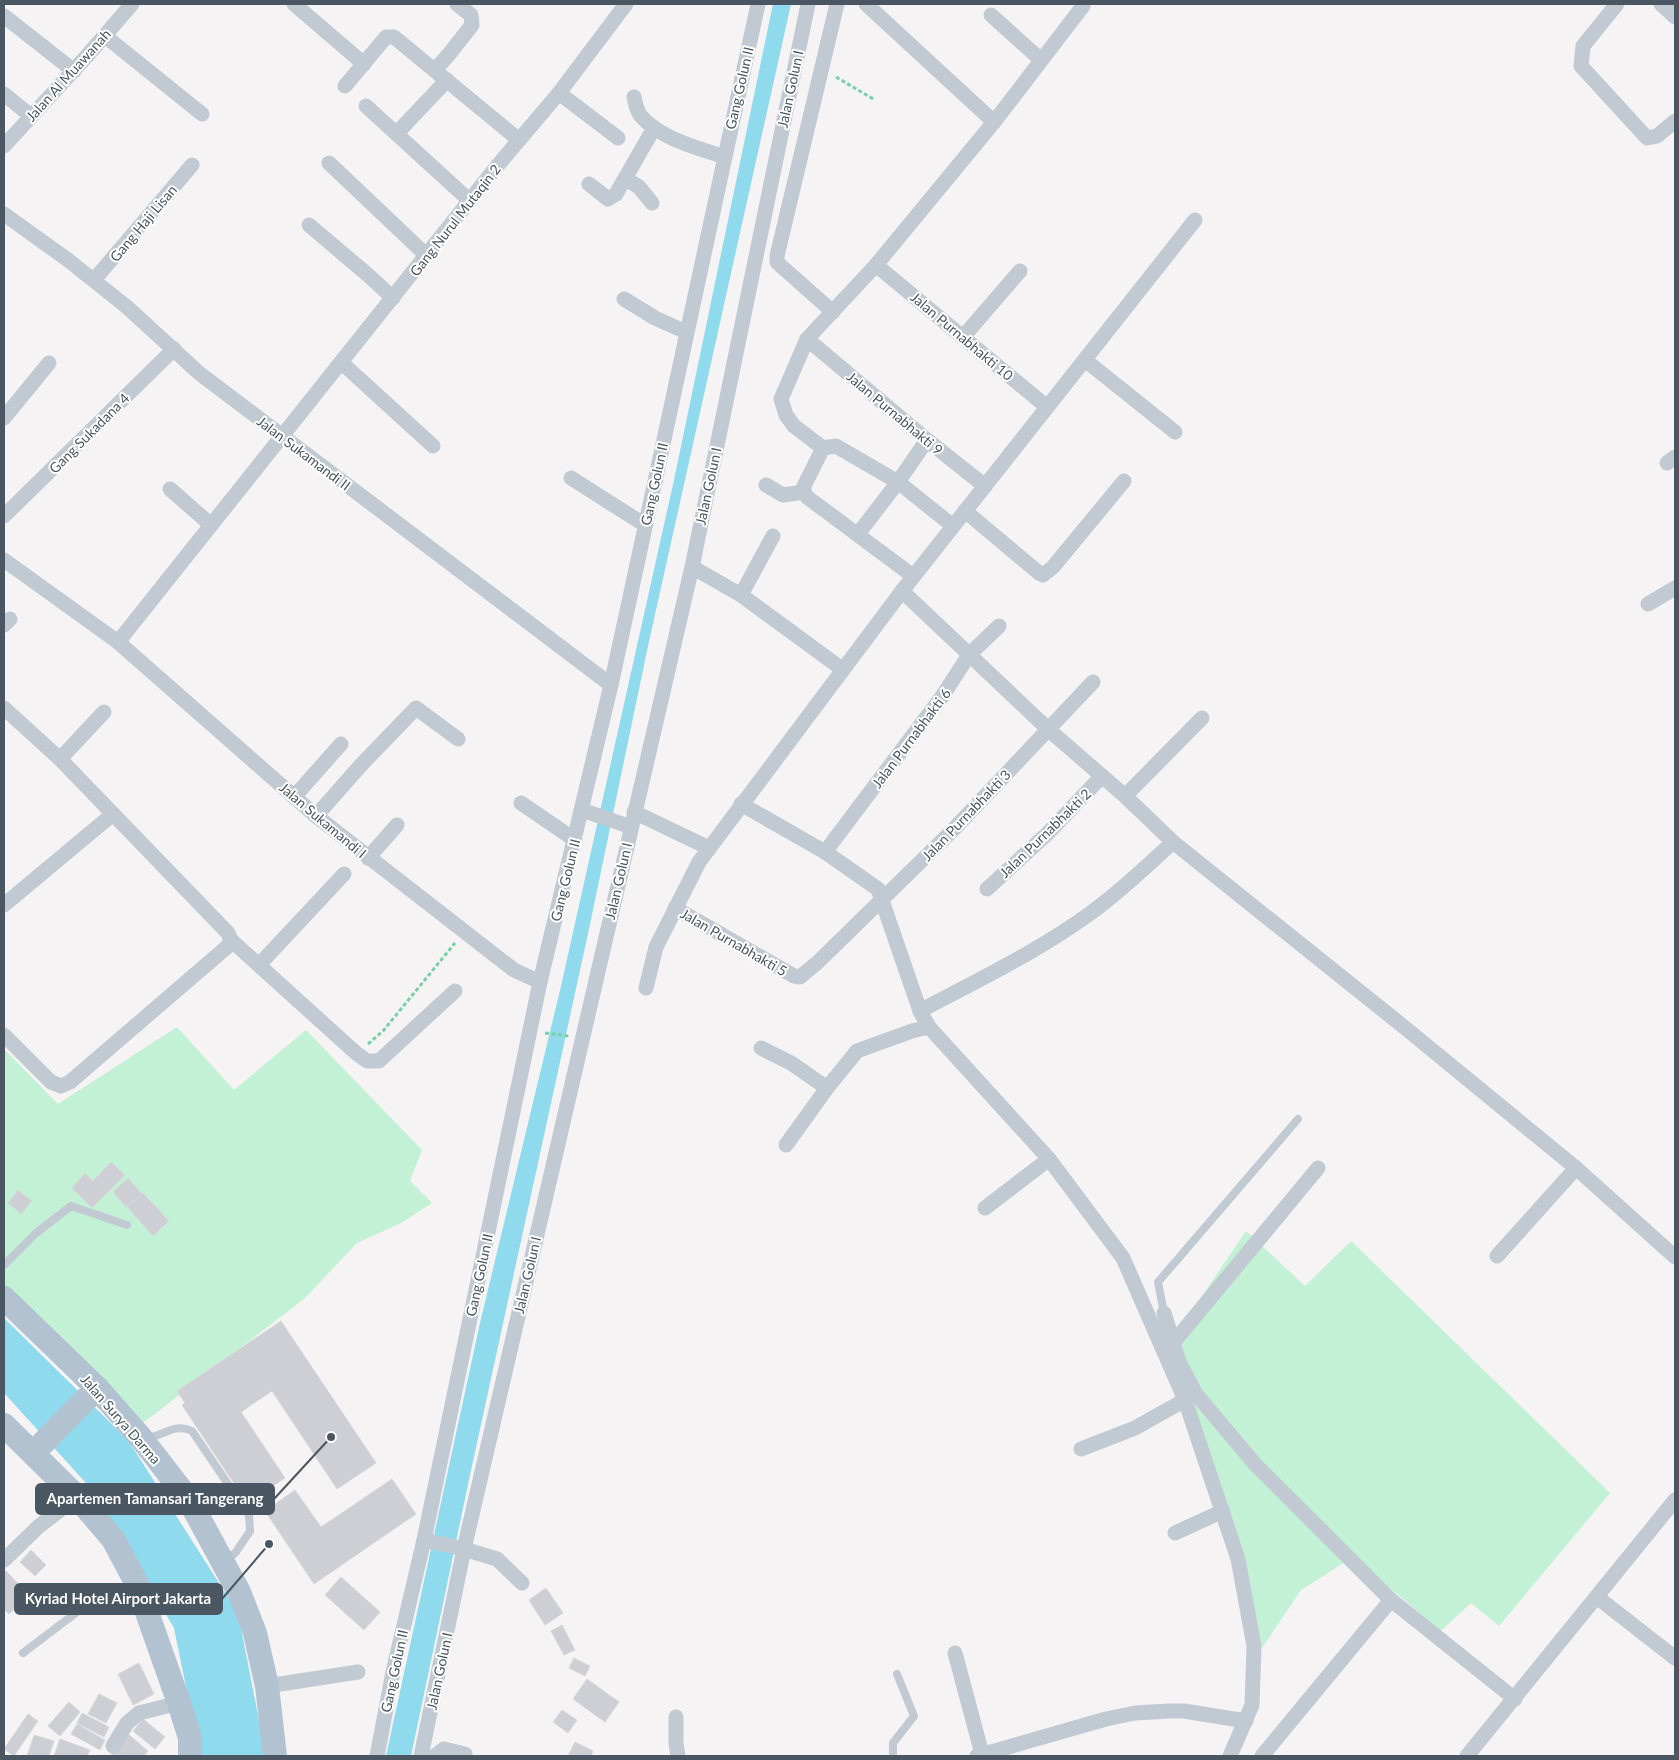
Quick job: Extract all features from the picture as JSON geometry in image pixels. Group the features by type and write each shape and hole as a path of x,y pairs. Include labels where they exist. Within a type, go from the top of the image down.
{"main road":[{"name":"Jalan Surya Darma","path":"4,1298 93,1392 141,1438 189,1500 239,1592 255,1633 267,1686 275,1756"},
{"path":"45,1442 93,1392"},
{"path":"4,1424 31,1440 45,1442"},
{"path":"4,1424 60,1479 113,1539 137,1584 190,1738 190,1756"},
{"path":"45,1442 48,1459 60,1479"}],"street":[{"name":"Jalan Al Muawanah","path":"4,146 74,71 132,4"},
{"path":"294,4 364,64"},
{"path":"435,70 472,25 471,15 457,4"},
{"name":"Gang Nurul Mutaqin 2","path":"118,642 470,201 559,93 626,4"},
{"name":"Gang Golun II","path":"376,1756 393,1672 426,1541 540,982 575,840 586,811 686,332 758,4"},
{"name":"Jalan Golun I","path":"421,1756 461,1548 692,567 808,4"},
{"path":"833,312 777,262 777,256 837,4"},
{"path":"866,4 994,122"},
{"path":"1617,4 1583,46 1581,66 1647,138 1657,136 1675,120"},
{"path":"1661,4 1675,16"},
{"path":"953,526 898,482 836,446 823,448 794,426 786,415 781,399 807,339 876,265 994,122 1083,6"},
{"path":"991,15 1041,60"},
{"path":"4,16 74,71"},
{"path":"104,36 202,114"},
{"path":"345,86 386,37 394,37 520,140"},
{"path":"398,133 447,80"},
{"path":"559,93 618,138"},
{"path":"4,94 31,116"},
{"path":"634,97 639,114 654,128 678,141 724,157"},
{"path":"366,106 398,133 470,201"},
{"path":"589,184 608,199 616,194 654,128"},
{"path":"329,163 426,256"},
{"name":"Gang Haji Lisan","path":"94,280 192,165"},
{"path":"626,179 639,187 652,203"},
{"path":"646,988 656,947 699,862 709,848 913,576 1195,220"},
{"name":"Jalan Sukamandi II","path":"6,221 94,280 200,373 611,685"},
{"path":"309,225 393,298"},
{"name":"Jalan Purnabhakti 10","path":"876,265 1047,407"},
{"path":"963,337 1020,271"},
{"path":"624,299 655,318 686,332"},
{"name":"Jalan Purnabhakti 9","path":"807,339 926,440 984,486"},
{"name":"Gang Sukadana 4","path":"4,516 174,349"},
{"path":"1085,360 1176,432"},
{"path":"4,418 49,362"},
{"path":"342,363 433,446"},
{"path":"858,534 898,482 926,440"},
{"path":"823,448 804,486 804,492 808,497 913,576"},
{"path":"571,478 645,525"},
{"path":"964,511 1043,575 1053,567 1124,480"},
{"path":"766,485 783,495 804,492"},
{"path":"170,489 212,525"},
{"path":"741,594 774,536"},
{"name":"Jalan Sukamandi I","path":"4,560 118,642 294,797 368,858 514,970 540,982"},
{"path":"692,567 741,594 842,670"},
{"path":"1648,604 1675,588"},
{"path":"902,591 1049,730 1173,842 1576,1168 1675,1257"},
{"name":"Jalan Purnabhakti 6","path":"825,852 941,698 969,655 999,626"},
{"name":"Jalan Purnabhakti 3","path":"882,899 954,829 1093,682"},
{"path":"4,708 60,759 228,933 231,940 367,1061 379,1061 455,991"},
{"path":"316,816 361,765 416,708 458,739"},
{"path":"60,759 104,712"},
{"path":"1124,796 1202,718"},
{"path":"294,797 341,744"},
{"name":"Jalan Purnabhakti 2","path":"987,889 1047,834 1102,776"},
{"path":"521,803 575,840"},
{"path":"741,804 825,852 878,889 920,1012 929,1027 1050,1159 1123,1258 1185,1400 1238,1559 1254,1646 1252,1705 1230,1756"},
{"path":"586,811 631,827"},
{"path":"634,812 709,848"},
{"path":"4,905 113,814"},
{"path":"368,858 397,825"},
{"path":"920,1012 1056,936 1093,912 1173,842"},
{"path":"259,965 344,874"},
{"name":"Jalan Purnabhakti 5","path":"675,908 794,976 800,977 818,962 882,899"},
{"path":"4,1035 51,1082 61,1086 70,1082 227,947 231,940"},
{"path":"786,1145 826,1088 857,1051 912,1031 929,1027"},
{"path":"761,1048 791,1063 826,1088"},
{"path":"985,1208 1050,1159"},
{"path":"1173,1343 1318,1168"},
{"path":"1497,1256 1576,1168"},
{"path":"1164,1312 1179,1362 1196,1394 1248,1456 1391,1600 1514,1699"},
{"path":"1081,1448 1135,1428 1185,1400"},
{"path":"4,1560 38,1527 77,1497"},
{"path":"1469,1755 1673,1506"},
{"path":"1175,1533 1223,1511"},
{"path":"426,1541 461,1548 497,1559 522,1583"},
{"path":"1597,1597 1675,1658"},
{"path":"1262,1756 1391,1600"},
{"path":"955,1653 980,1755 1106,1719 1136,1713 1169,1710 1184,1711 1246,1721"},
{"path":"267,1686 358,1672"},
{"path":"113,1746 127,1723 139,1713 179,1703"},
{"path":"676,1717 678,1756"},
{"path":"435,1756 444,1749 465,1754"}],"lane":[{"path":"1164,1312 1158,1282 1298,1119"},
{"path":"4,1265 36,1234 70,1206 127,1225"},
{"path":"141,1438 155,1438 176,1428 184,1427 192,1431 248,1515 250,1531 236,1552 223,1563"},
{"path":"23,1653 98,1596 137,1584"},
{"path":"893,1756 893,1744 914,1716 897,1674"}],"path":[{"path":"821,67 875,100"},
{"path":"356,1053 383,1031 464,932"},
{"path":"539,1032 572,1037"}],"green space":[{"path":"177,1027 234,1090 306,1030 422,1150 410,1181 432,1203 401,1223 357,1243 305,1298 134,1430 4,1305 4,1049 58,1104"},
{"path":"1246,1231 1305,1286 1351,1241 1610,1493 1499,1626 1471,1603 1441,1631 1353,1557 1301,1590 1262,1648 1242,1554 1164,1352"}],"water":[{"path":"773,4 791,4 648,646 411,1756 386,1756 480,1323 561,986 674,480"},
{"path":"4,1318 128,1440 238,1613 266,1756 200,1756 174,1628 96,1494 4,1393"}],"building":[{"path":"111,1162 125,1175 92,1208 72,1188 85,1173 93,1181"},
{"path":"128,1178 142,1194 126,1207 113,1192"},
{"path":"18,1190 32,1201 21,1214 8,1203"},
{"path":"143,1193 169,1221 153,1236 127,1207"},
{"path":"281,1321 376,1463 337,1489 272,1391 241,1412 285,1478 247,1503 182,1405 185,1403 177,1391"},
{"path":"392,1479 416,1514 314,1584 265,1511 295,1490 321,1527"},
{"path":"31,1550 46,1565 35,1576 20,1562"},
{"path":"6,1571 29,1595 9,1614 4,1609 4,1573"},
{"path":"341,1577 380,1612 364,1630 325,1595"},
{"path":"546,1588 563,1613 545,1625 529,1600"},
{"path":"562,1625 575,1650 564,1655 551,1631"},
{"path":"574,1658 590,1666 585,1676 569,1668"},
{"path":"139,1663 154,1694 133,1705 118,1674"},
{"path":"587,1679 619,1702 605,1722 573,1699"},
{"path":"99,1694 117,1703 106,1723 88,1714"},
{"path":"69,1702 80,1712 60,1736 48,1726"},
{"path":"562,1710 577,1720 568,1733 553,1722"},
{"path":"82,1713 109,1727 104,1737 77,1723"},
{"path":"28,1714 38,1721 14,1756 4,1749"},
{"path":"143,1719 165,1737 155,1749 133,1731"},
{"path":"77,1724 105,1740 100,1750 71,1734"},
{"path":"128,1734 148,1751 144,1756 111,1755"},
{"path":"34,1735 54,1741 49,1756 27,1756"},
{"path":"60,1739 90,1750 87,1756 54,1756"},
{"path":"575,1742 593,1751 591,1756 568,1756"}],"place":[{"name":"Apartemen Tamansari Tangerang","path":"331,1437"},
{"name":"Kyriad Hotel Airport Jakarta","path":"269,1544"}]}
